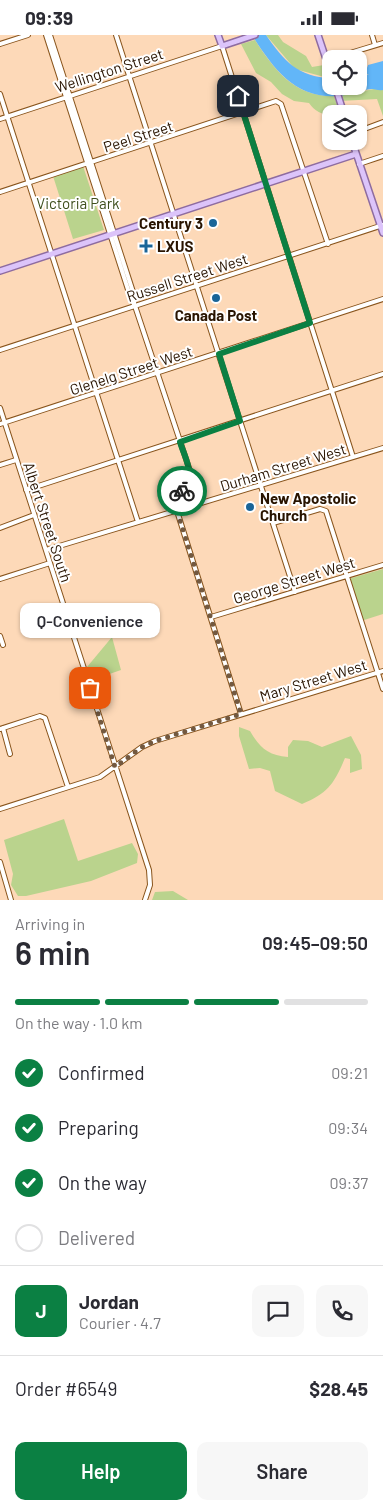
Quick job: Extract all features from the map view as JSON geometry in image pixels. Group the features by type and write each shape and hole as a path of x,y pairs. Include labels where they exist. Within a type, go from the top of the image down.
{"main road":[{"path":"218,35 222,46"},
{"name":"Wellington Street","path":"222,46 255,35"},
{"path":"319,37 324,50"},
{"path":"355,150 383,233"},
{"path":"0,271 265,185 356,153"}],"street":[{"path":"0,44 28,35"},
{"path":"46,35 58,65"},
{"path":"50,35 134,304 190,471 190,478 177,498 177,511 241,714"},
{"path":"116,35 198,285 295,592"},
{"path":"372,35 375,45"},
{"path":"359,50 383,43"},
{"path":"222,46 353,457"},
{"name":"Wellington Street","path":"0,119 222,46"},
{"path":"0,94 138,522"},
{"name":"Peel Street","path":"0,192 151,144 276,101 281,105 303,171"},
{"path":"367,128 383,122"},
{"path":"359,164 383,156"},
{"path":"303,171 328,244"},
{"name":"Russell Street West","path":"0,350 75,326 134,304 382,226"},
{"name":"Glenelg Street West","path":"0,424 383,299"},
{"path":"26,490 180,442 383,374"},
{"name":"Albert Street South","path":"0,408 150,879 145,900"},
{"name":"Durham Street West","path":"46,550 383,448"},
{"path":"0,465 16,460"},
{"path":"273,523 320,509 326,511 383,689"},
{"path":"0,528 34,515"},
{"path":"0,579 50,563"},
{"name":"George Street West","path":"211,617 383,565"},
{"path":"0,636 3,645"},
{"name":"Mary Street West","path":"0,809 100,777 142,747 155,741 383,671"},
{"path":"10,754 1,729 40,716 45,718 68,787"},
{"path":"0,862 11,900"}],"green space":[{"path":"266,35 278,35 283,42 306,56 312,67 322,65 322,76 295,69"},
{"path":"255,40 270,62 287,80 308,92 334,96 337,105 322,105 322,114 309,103 294,101 282,94 271,82 256,73 241,44"},
{"path":"367,90 383,90 383,116 377,99 340,101 338,96 367,95"},
{"name":"Victoria Park","path":"83,166 104,230 73,239 53,176"},
{"path":"383,569 383,614 361,621 348,579"},
{"path":"112,637 121,670 92,680 87,667"},
{"path":"239,727 250,731 265,750 288,757 288,747 293,740 308,741 322,747 351,736 361,755 362,769 350,773 350,759 345,758 329,787 318,796 302,804 275,791 270,771 260,768 249,769 239,736"},
{"path":"64,819 78,861 132,843 138,854 137,863 91,881 26,896 18,896 11,885 13,874 4,840"},
{"path":"173,891 188,900 152,900 155,892"}],"water":[{"path":"252,35 266,35 279,53 293,66 309,75 322,77 322,95 346,95 323,96 297,87 277,70"},
{"path":"383,61 383,90 368,90 368,65"}],"way so far":[{"path":"90,688 115,767 142,747 155,741 241,714 177,511 177,498 182,491"}],"place":[{"name":"Century 3","path":"213,223"},
{"name":"LXUS","path":"146,246"},
{"name":"Canada Post","path":"216,298"},
{"name":"New Apostolic Church","path":"250,507"},
{"name":"Q-Convenience","path":"90,688"}],"route":[{"path":"182,491 188,484 190,471 180,442 240,421 219,354 310,323 238,96"}]}
